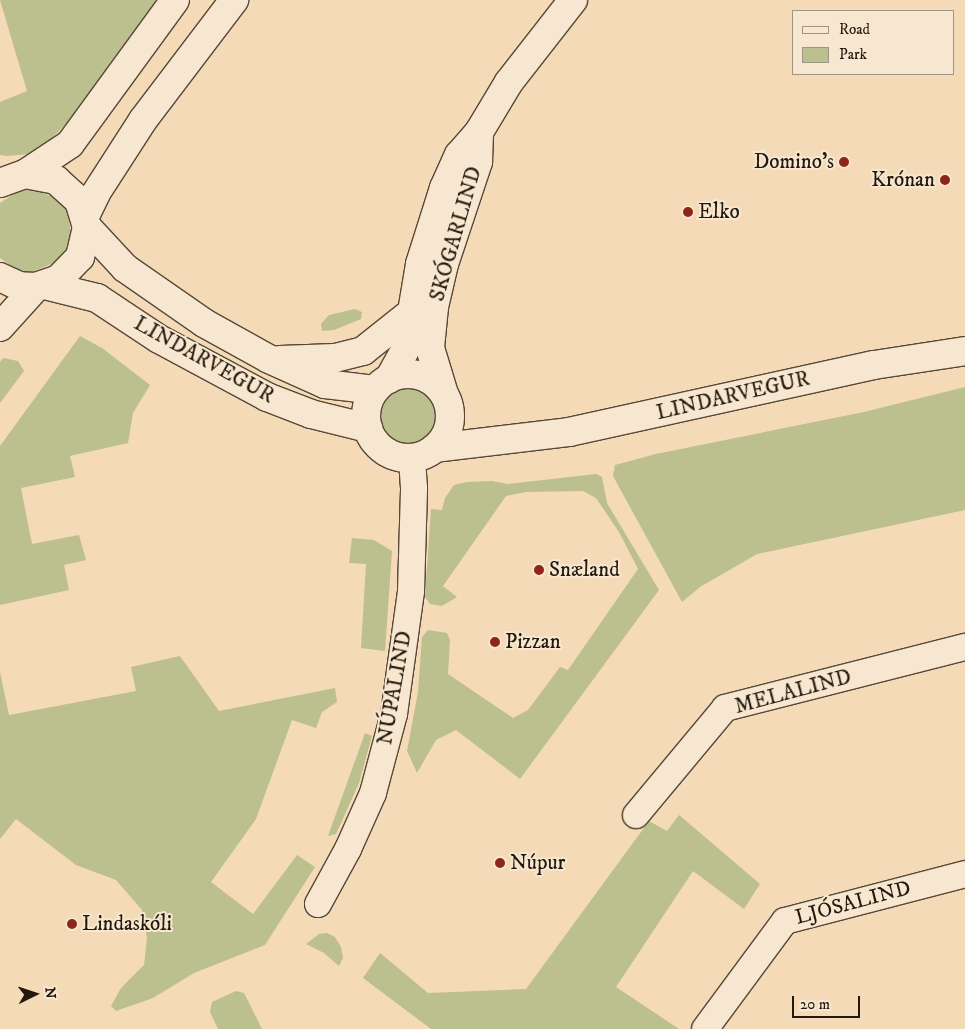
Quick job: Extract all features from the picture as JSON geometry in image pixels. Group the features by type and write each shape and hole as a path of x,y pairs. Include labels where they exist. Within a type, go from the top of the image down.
{"street":[{"path":"10,177 70,144 174,0"},
{"path":"0,327 40,286 58,280 76,264 86,242 86,222 104,180 143,120 234,0"},
{"name":"SKÓGARLIND","path":"382,384 406,348 420,264 444,188 459,155 479,132 509,82 573,0"},
{"name":"SKÓGARLIND","path":"447,402 434,369 430,348 434,307 444,264 478,162 479,132"},
{"name":"LINDARVEGUR","path":"10,177 56,180 79,201 86,222 125,268 204,322 268,360 325,384 382,384"},
{"name":"LINDARVEGUR","path":"0,277 19,286 40,286 97,298 159,340 267,397 311,414 368,428"},
{"path":"268,360 335,358 363,350 412,312"},
{"name":"LINDARVEGUR","path":"423,453 627,421 874,365 965,351"},
{"path":"447,402 446,435 423,453 397,457 384,451 368,428 366,414 382,384 401,375 425,378 447,402 466,427 502,442"},
{"name":"NÚPALIND","path":"318,904 348,849 373,792 394,714 411,591 414,488 423,453"},
{"name":"MELALIND","path":"636,815 725,708 965,647"},
{"name":"LJÓSALIND","path":"704,1029 785,921 965,874"}],"green space":[{"path":"0,0 159,0 79,111 46,144 29,154 7,156 0,155 0,102 27,91"},
{"path":"33,189 58,199 67,210 72,238 67,251 57,262 31,272 17,270 0,258 0,203 20,190"},
{"path":"355,309 362,312 361,319 334,330 322,331 321,324 329,315"},
{"path":"80,336 102,348 150,385 133,413 128,443 70,456 75,477 21,488 32,544 79,535 86,560 64,565 69,590 0,605 0,446"},
{"path":"3,358 18,361 24,371 0,403 0,362"},
{"path":"965,387 965,510 757,554 700,587 682,602 613,476 615,465 656,454 864,412"},
{"path":"410,388 426,393 434,401 439,417 434,433 426,441 410,446 394,441 386,433 381,417 386,401 394,393"},
{"path":"596,474 602,477 607,503 659,590 520,779 456,730 436,740 417,773 407,751 418,692 422,637 428,630 447,633 450,640 448,674 513,718 528,710 560,667 568,670 638,569 619,532 596,498 583,491 526,492 506,496 443,586 457,597 442,606 430,604 425,597 431,509 442,510 445,498 454,485 467,482 492,481 508,484"},
{"path":"352,538 374,540 392,551 385,651 361,648 366,564 349,563"},
{"path":"180,656 219,711 335,688 337,702 322,712 316,728 292,720 256,819 211,882 253,914 297,855 315,867 265,945 194,973 153,998 116,1011 111,1006 121,988 144,965 147,938 142,910 116,880 76,865 16,819 0,839 0,672 9,715 136,691 131,667"},
{"path":"365,733 372,736 359,783 336,834 328,836"},
{"path":"679,815 760,884 744,909 693,871 616,987 679,1029 431,1029 363,978 380,953 428,993 526,989 649,821 667,831"},
{"path":"327,933 335,937 341,947 343,958 339,966 324,953 306,944 319,934"},
{"path":"236,991 244,993 262,1029 218,1029 210,1012 212,1002"}],"place":[{"name":"Domino's","path":"844,162"},
{"name":"Krónan","path":"945,180"},
{"name":"Elko","path":"688,212"},
{"name":"Snæland","path":"539,570"},
{"name":"Pizzan","path":"495,642"},
{"name":"Núpur","path":"500,863"},
{"name":"Lindaskóli","path":"72,924"}]}
